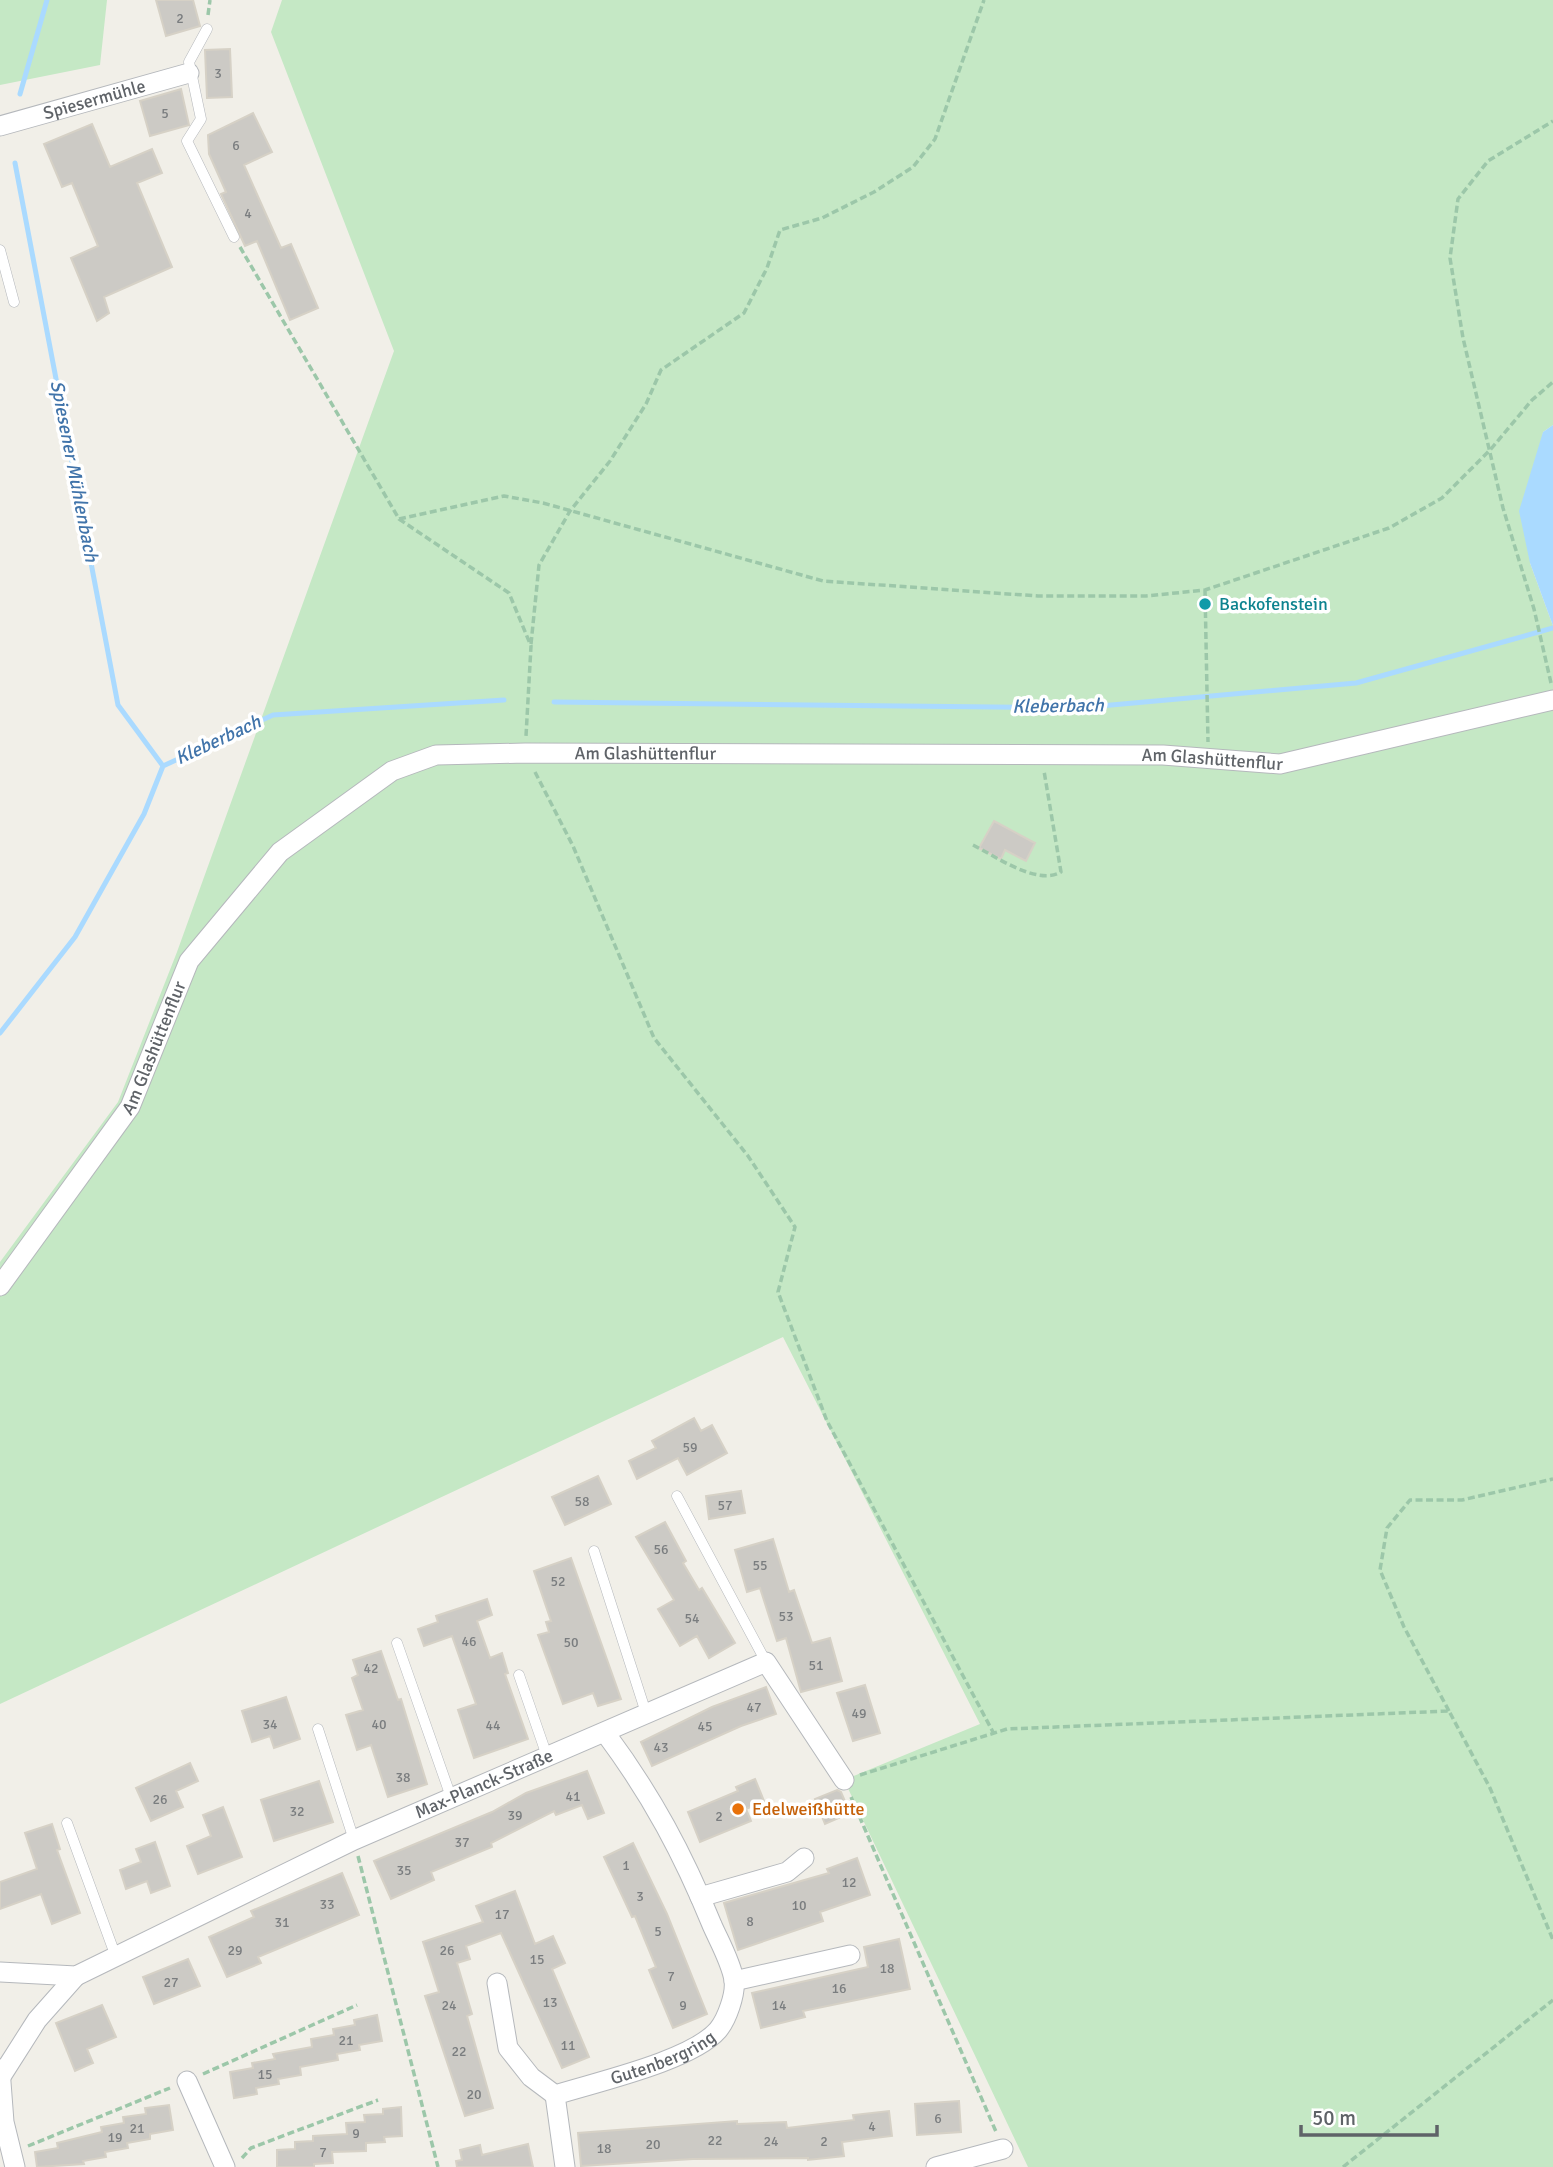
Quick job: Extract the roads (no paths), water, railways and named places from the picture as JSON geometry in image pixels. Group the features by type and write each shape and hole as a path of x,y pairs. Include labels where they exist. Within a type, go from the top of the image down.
{"street":[{"name":"Spiesermühle","path":"0,126 189,73"},
{"name":"Am Glashüttenflur","path":"0,1286 130,1107 189,961 280,852 392,771 436,755 525,753 1163,755 1280,764 1552,691"},
{"name":"Max-Planck-Straße","path":"1,2072 37,2020 76,1976 117,1958 265,1881 354,1840 547,1756 606,1734 766,1662"},
{"path":"766,1662 844,1780"},
{"path":"606,1734 638,1777 677,1844 734,1981 850,1955"},
{"path":"700,1897 787,1872 804,1858"},
{"name":"Max-Planck-Straße","path":"0,1972 76,1976"},
{"name":"Gutenbergring","path":"555,2095 646,2067 700,2045 719,2029 729,2010 734,1981"},
{"path":"497,1983 508,2048 531,2077 555,2095 565,2167"},
{"path":"1,2072 1,2099 13,2160"},
{"path":"187,2081 226,2167"},
{"path":"936,2167 1003,2149"}],"lane":[{"path":"206,29 189,62 189,73 201,119 187,141 233,237"},
{"path":"0,250 13,302"},
{"path":"677,1496 766,1662"},
{"path":"594,1551 647,1716"},
{"path":"397,1643 451,1797"},
{"path":"519,1675 547,1756"},
{"path":"318,1729 354,1840"},
{"path":"67,1823 117,1958"}],"water":[{"path":"1553,425 1553,626 1530,563 1519,511 1543,432"}],"waterway":[{"name":"Spiesener Mühlenbach","path":"20,94 47,0"},
{"name":"Spiesener Mühlenbach","path":"15,163 118,705 163,766"},
{"name":"Kleberbach","path":"554,702 1078,708 1356,683 1553,628"},
{"name":"Kleberbach","path":"0,1033 75,937 144,814 163,766 273,715 504,700"}],"place":[{"name":"Backofenstein","path":"1205,604"},
{"name":"Edelweißhütte","path":"738,1809"}]}
